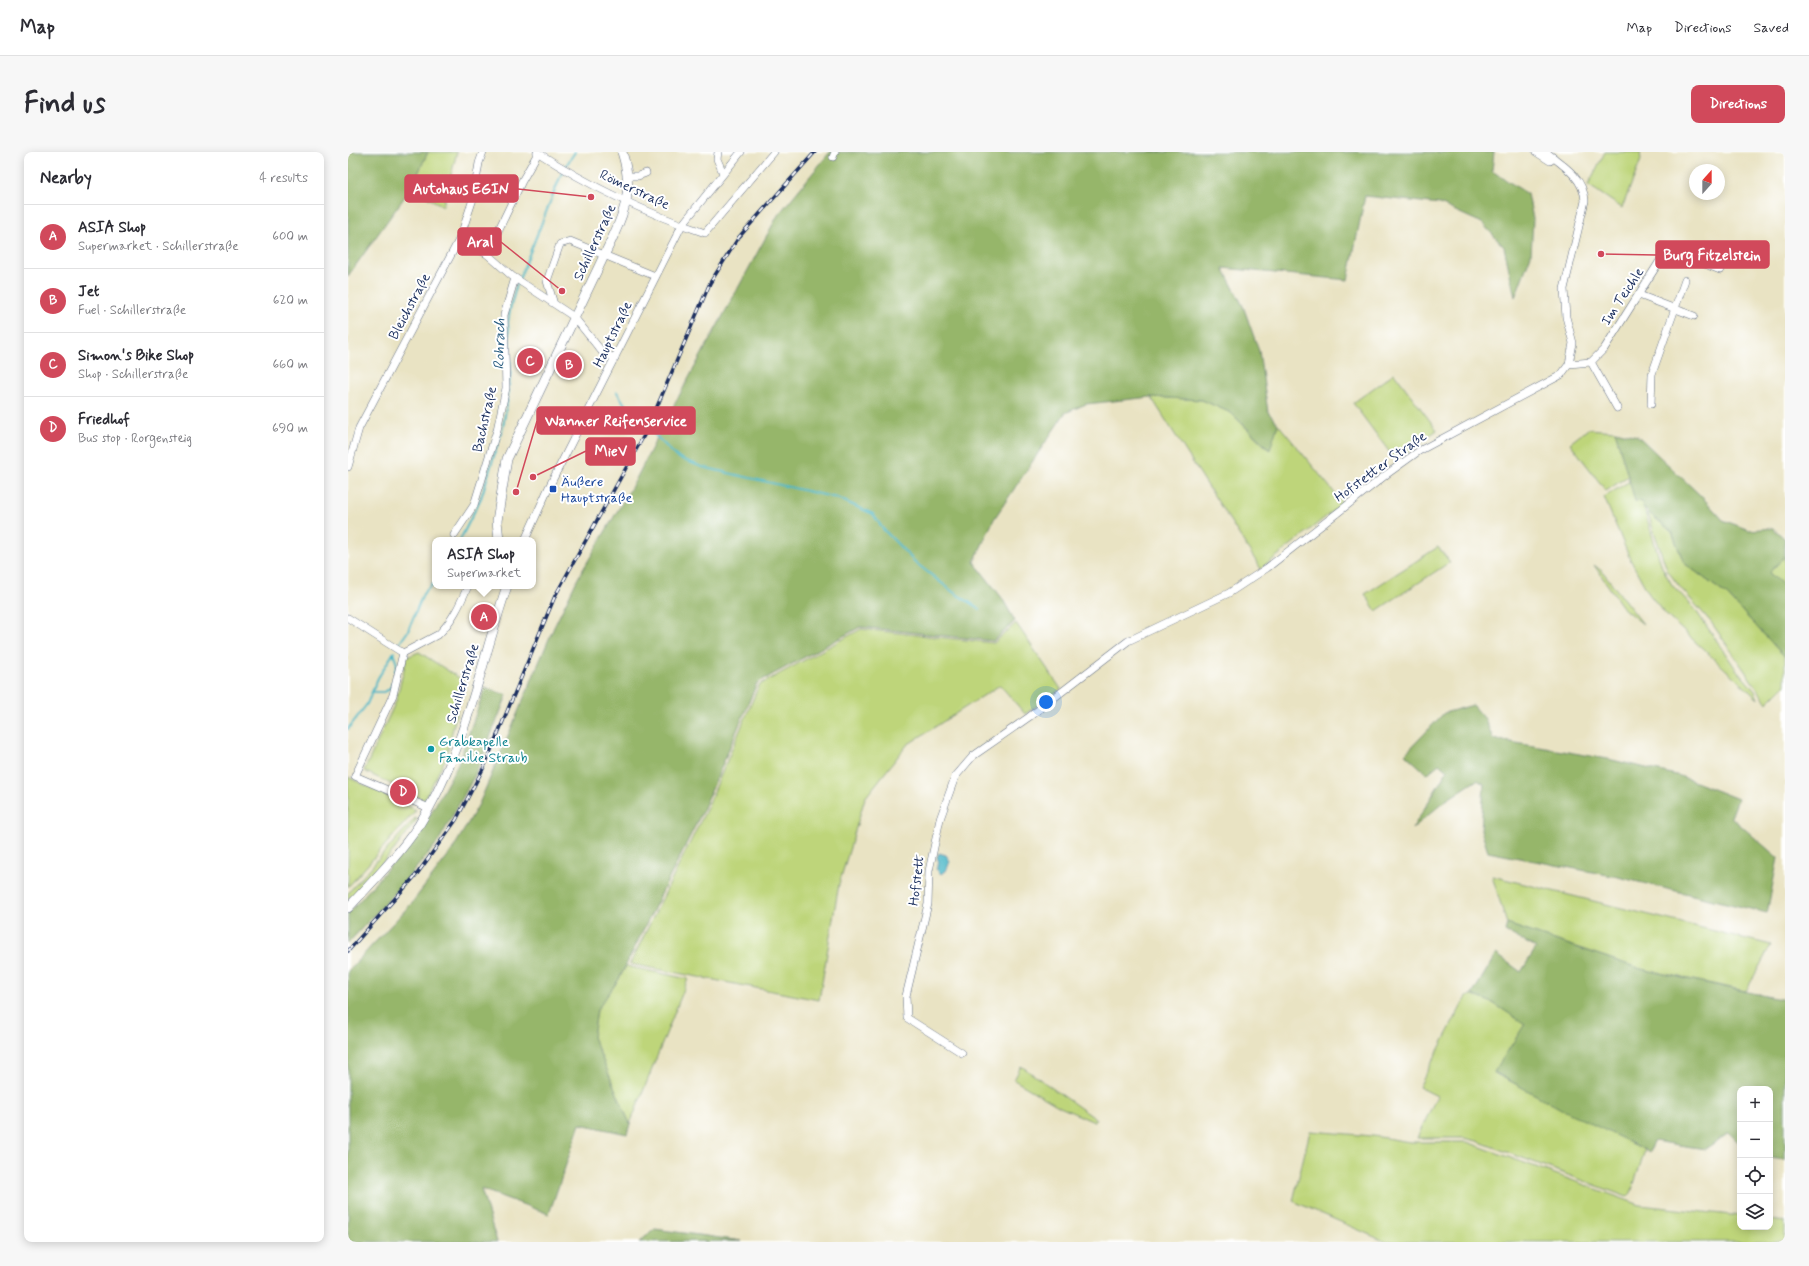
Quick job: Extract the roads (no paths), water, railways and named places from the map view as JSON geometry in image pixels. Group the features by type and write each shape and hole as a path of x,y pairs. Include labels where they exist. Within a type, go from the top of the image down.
{"main road":[{"name":"Schillerstraße","path":"499,537 498,509 506,460 604,255 627,202 628,176 622,152"},
{"name":"Schillerstraße","path":"348,908 403,847 426,807 441,785 462,734 506,589"}],"street":[{"name":"Bleichstraße","path":"348,467 359,428 460,238 473,199 479,163 483,152"},
{"path":"487,254 522,181 538,152"},
{"name":"Römerstraße","path":"538,152 567,170 627,202 705,233 774,152"},
{"path":"718,152 717,160 723,173"},
{"name":"Hauptstraße","path":"526,537 549,487 682,225 741,152"},
{"path":"1536,152 1550,161 1554,158"},
{"path":"1546,152 1570,171 1584,189 1585,201 1564,289 1566,317 1573,343 1569,364 1591,362 1617,408"},
{"path":"628,176 646,174"},
{"path":"460,238 487,254 516,279 574,317 603,353 615,358"},
{"path":"553,302 547,281 560,244 570,242 655,276"},
{"name":"Im Teichle","path":"1591,362 1604,349 1666,251 1675,252 1720,270"},
{"name":"Bachstraße","path":"454,535 474,505 497,430 506,388 504,315 516,279"},
{"path":"1651,404 1652,374 1673,308 1685,280"},
{"path":"1639,295 1694,316"},
{"name":"Hofstetter Straße","path":"1029,717 1128,641 1229,593 1267,568 1387,474 1419,451 1549,382 1561,375 1569,364"},
{"path":"426,807 355,776 393,695 403,653 439,634 443,630 457,610 467,589"},
{"path":"348,618 403,653"},
{"name":"Hofstett","path":"962,1053 907,1018 906,996 928,904 929,871 940,819 955,777 974,756 1029,717"}],"water":[{"path":"939,853 946,855 950,861 947,869 941,874 936,869 939,863 937,857"}],"waterway":[{"name":"Rohrach","path":"565,167 575,152"},
{"name":"Rohrach","path":"509,386 511,370 508,322 510,309 516,287 563,170"},
{"name":"Rohrach","path":"462,537 481,498 503,427 509,390"},
{"path":"617,392 633,417 640,423"},
{"path":"651,431 677,457 702,467 837,498 873,514 883,529 916,563 953,592 980,609"},
{"name":"Rohrach","path":"399,644 408,631 423,594 432,585"},
{"name":"Rohrach","path":"348,729 367,704 378,678 394,652"},
{"path":"393,653 397,664 395,671"},
{"path":"372,692 384,692 390,689 392,683"}],"railway":[{"path":"348,951 417,874 456,820 484,767 555,596 647,430 710,283 739,237 815,152"}],"place":[{"name":"Autohaus EGIN","path":"591,197"},
{"name":"Burg Fitzelstein","path":"1601,254"},
{"name":"Aral","path":"562,291"},
{"name":"Simon's Bike Shop","path":"530,361"},
{"name":"Jet","path":"569,365"},
{"name":"MieV","path":"533,477"},
{"name":"Äußere Hauptstraße","path":"553,489"},
{"name":"Wanner Reifenservice","path":"516,492"},
{"name":"ASIA Shop","path":"484,617"},
{"name":"Grabkapelle Familie Straub","path":"431,749"},
{"name":"Friedhof","path":"403,792"}]}
